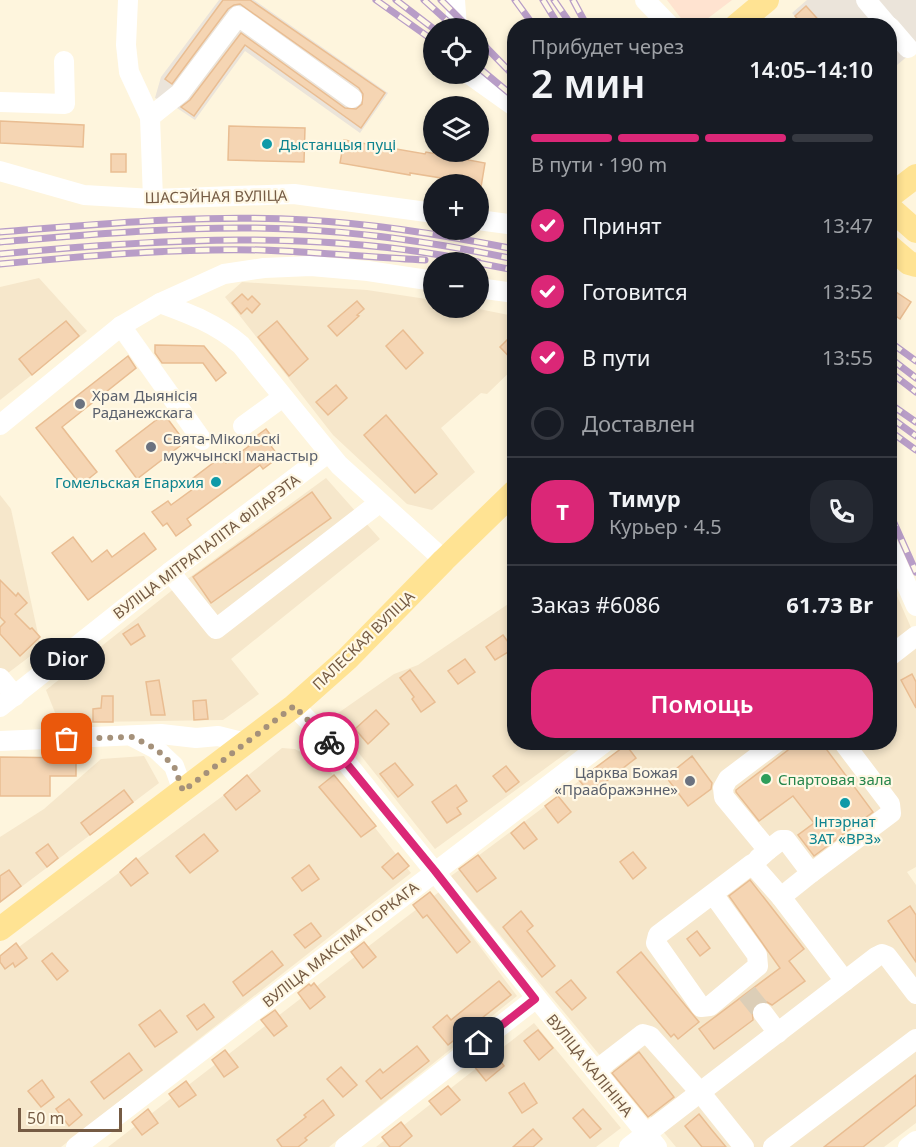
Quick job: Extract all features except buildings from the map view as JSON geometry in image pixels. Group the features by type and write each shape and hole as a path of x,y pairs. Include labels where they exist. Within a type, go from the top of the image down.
{"main road":[{"path":"746,18 767,0"},
{"path":"897,191 916,176"},
{"path":"897,214 916,231"},
{"path":"897,253 909,263 916,265"},
{"name":"ПАЛЕСКАЯ ВУЛІЦА","path":"0,929 294,706 347,659 507,499"}],"street":[{"path":"128,0 126,45 129,72 150,117 153,199"},
{"path":"455,0 456,18"},
{"path":"645,0 662,18"},
{"path":"866,0 882,18"},
{"path":"150,117 180,93 238,16 352,98"},
{"path":"897,35 908,48"},
{"path":"0,102 65,104 64,61"},
{"path":"483,84 507,101"},
{"name":"ШАСЭЙНАЯ ВУЛІЦА","path":"0,171 84,195 153,199 294,194 423,212"},
{"path":"489,221 507,224"},
{"path":"0,425 121,326 160,303 224,274 264,268 311,266 423,279"},
{"path":"489,290 507,292"},
{"path":"160,303 198,316 227,332 241,345 328,453 379,503 444,560"},
{"path":"121,326 202,440"},
{"path":"243,426 284,397"},
{"name":"ВУЛІЦА МІТРАПАЛІТА ФІЛАРЭТА","path":"7,701 170,572 328,453"},
{"path":"170,572 216,629 379,503"},
{"path":"897,564 916,606"},
{"path":"897,651 916,636"},
{"path":"0,678 7,701"},
{"name":"ВУЛІЦА КАЛІНІНА","path":"294,706 333,746 651,1140"},
{"path":"0,741 161,734 196,738 218,736 246,743"},
{"path":"133,737 156,749 174,766 183,791"},
{"path":"174,766 179,748 196,738"},
{"name":"ВУЛІЦА МАКСІМА ГОРКАГА","path":"76,1147 594,750"},
{"path":"767,750 729,779 723,788 724,797 768,850"},
{"path":"781,897 891,813 891,804 849,750"},
{"path":"712,894 757,956 758,966 744,988 710,1006 701,1006 656,943 658,936 781,840 786,840 811,873"},
{"path":"752,864 781,897 845,981"},
{"path":"629,1147 651,1140 700,1092 882,954 891,961 916,994"},
{"path":"345,1147 535,999"},
{"path":"763,1013 777,1033"},
{"path":"595,1071 643,1034 652,1038 700,1092 744,1147"},
{"path":"773,1147 916,1039"},
{"path":"908,1147 916,1141"}],"shaded area":[{"path":"219,0 254,0 388,93 360,133 245,51 195,120 174,106 155,98 161,77"},
{"path":"667,0 732,0 708,18 681,18"},
{"path":"807,0 916,0 916,49 897,65 897,18 797,18 792,13"},
{"path":"39,278 87,331 0,400 0,287"},
{"path":"242,282 367,290 423,298 423,318 489,318 489,311 507,315 507,375 487,394 481,393 441,428 475,472 432,510 407,504 333,435 225,297"},
{"path":"326,478 380,539 231,659 259,694 223,720 93,722 58,720 46,690 175,588"},
{"path":"0,495 11,509 41,648 0,679"},
{"path":"897,596 916,639 916,867 907,872 916,885 916,1123 884,1147 676,1147 451,876 621,750 897,750"},
{"path":"507,605 507,750 570,750 435,849 331,718 394,674 418,665"},
{"path":"282,748 295,749 325,765 411,873 61,1147 0,1147 0,961 224,795"},
{"path":"144,756 159,783 0,903 0,837 44,809 101,759"},
{"path":"439,892 517,996 329,1147 108,1147"},
{"path":"534,1023 621,1128 596,1147 376,1147"}],"tunnel":[{"path":"747,993 763,1013"}],"railway":[{"path":"376,0 423,33"},
{"path":"396,0 423,21"},
{"path":"424,0 444,18"},
{"path":"441,0 459,18"},
{"path":"515,0 528,18"},
{"path":"543,0 554,18"},
{"path":"554,0 566,18"},
{"path":"573,0 583,18"},
{"path":"489,50 507,69"},
{"path":"489,76 507,91"},
{"path":"0,232 153,221 268,218 385,227 507,248"},
{"path":"0,242 160,230 289,229 386,237 507,258"},
{"path":"0,254 119,244 239,240 359,245 423,253"},
{"path":"0,264 196,250 281,251 423,260"},
{"path":"489,265 507,269"},
{"path":"897,347 916,361"},
{"path":"897,363 916,378"},
{"path":"897,377 916,392"},
{"path":"897,409 916,422"},
{"path":"897,422 916,436"},
{"path":"897,436 916,450"},
{"path":"897,530 916,572"}],"way so far":[{"path":"67,739 133,737 156,749 174,766 183,791 294,706 329,742"}],"place":[{"name":"Дыстанцыя пуці","path":"267,144"},
{"name":"Храм Дыянісія Раданежскага","path":"80,404"},
{"name":"Свята-Мікольскі мужчынскі манастыр","path":"151,447"},
{"name":"Гомельская Епархия","path":"216,482"},
{"name":"Dior","path":"67,739"},
{"name":"Спартовая зала","path":"766,779"},
{"name":"Царква Божая «Праабражэнне»","path":"690,781"},
{"name":"Інтэрнат ЗАТ «ВРЗ»","path":"845,803"}],"route":[{"path":"329,742 435,871 535,999 479,1043"}]}
